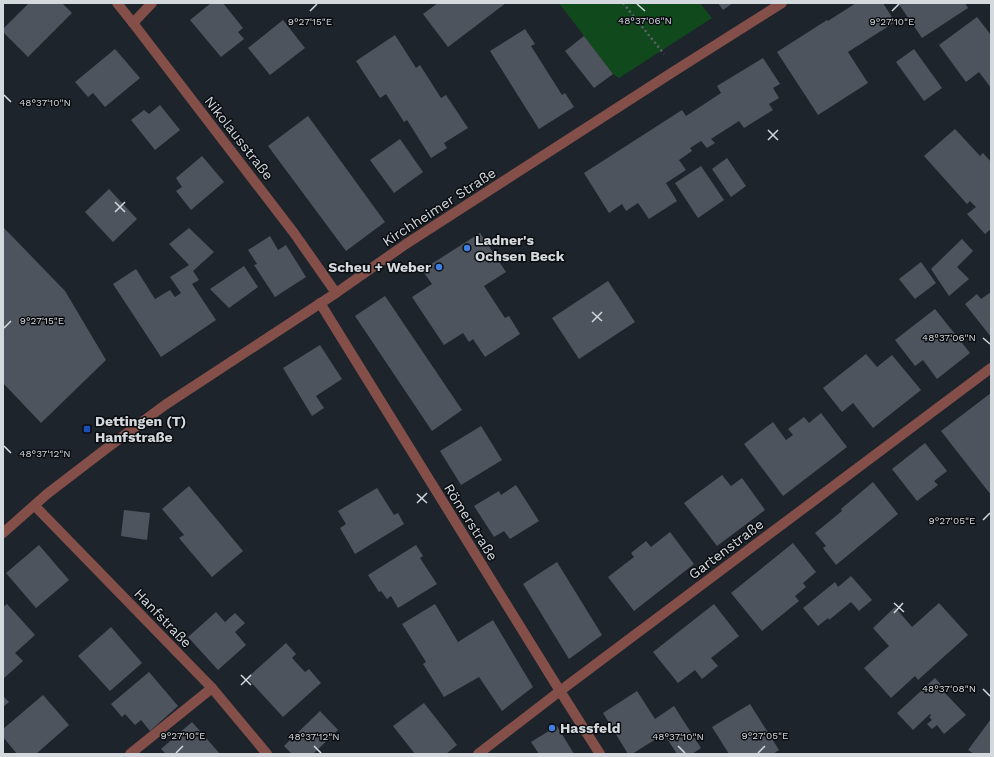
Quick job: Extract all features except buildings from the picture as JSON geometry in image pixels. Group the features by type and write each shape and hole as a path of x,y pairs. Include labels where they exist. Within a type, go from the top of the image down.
{"street":[{"name":"Nikolausstraße","path":"116,3 133,23 294,233 336,293"},
{"path":"133,23 152,3"},
{"name":"Kirchheimer Straße","path":"3,533 47,494 165,405 336,293 413,240 782,3"},
{"name":"Römerstraße","path":"320,303 600,754"},
{"name":"Gartenstraße","path":"478,754 991,368"},
{"name":"Hanfstraße","path":"35,506 212,688 267,754"},
{"path":"130,754 212,688"}],"path":[{"path":"623,3 676,70"}],"green space":[{"path":"559,3 700,3 712,18 619,78 613,74"}],"place":[{"name":"Ladner's Ochsen Beck","path":"467,248"},
{"name":"Scheu + Weber","path":"439,267"},
{"name":"Dettingen (T) Hanfstraße","path":"87,429"},
{"name":"Hassfeld","path":"552,728"}]}
